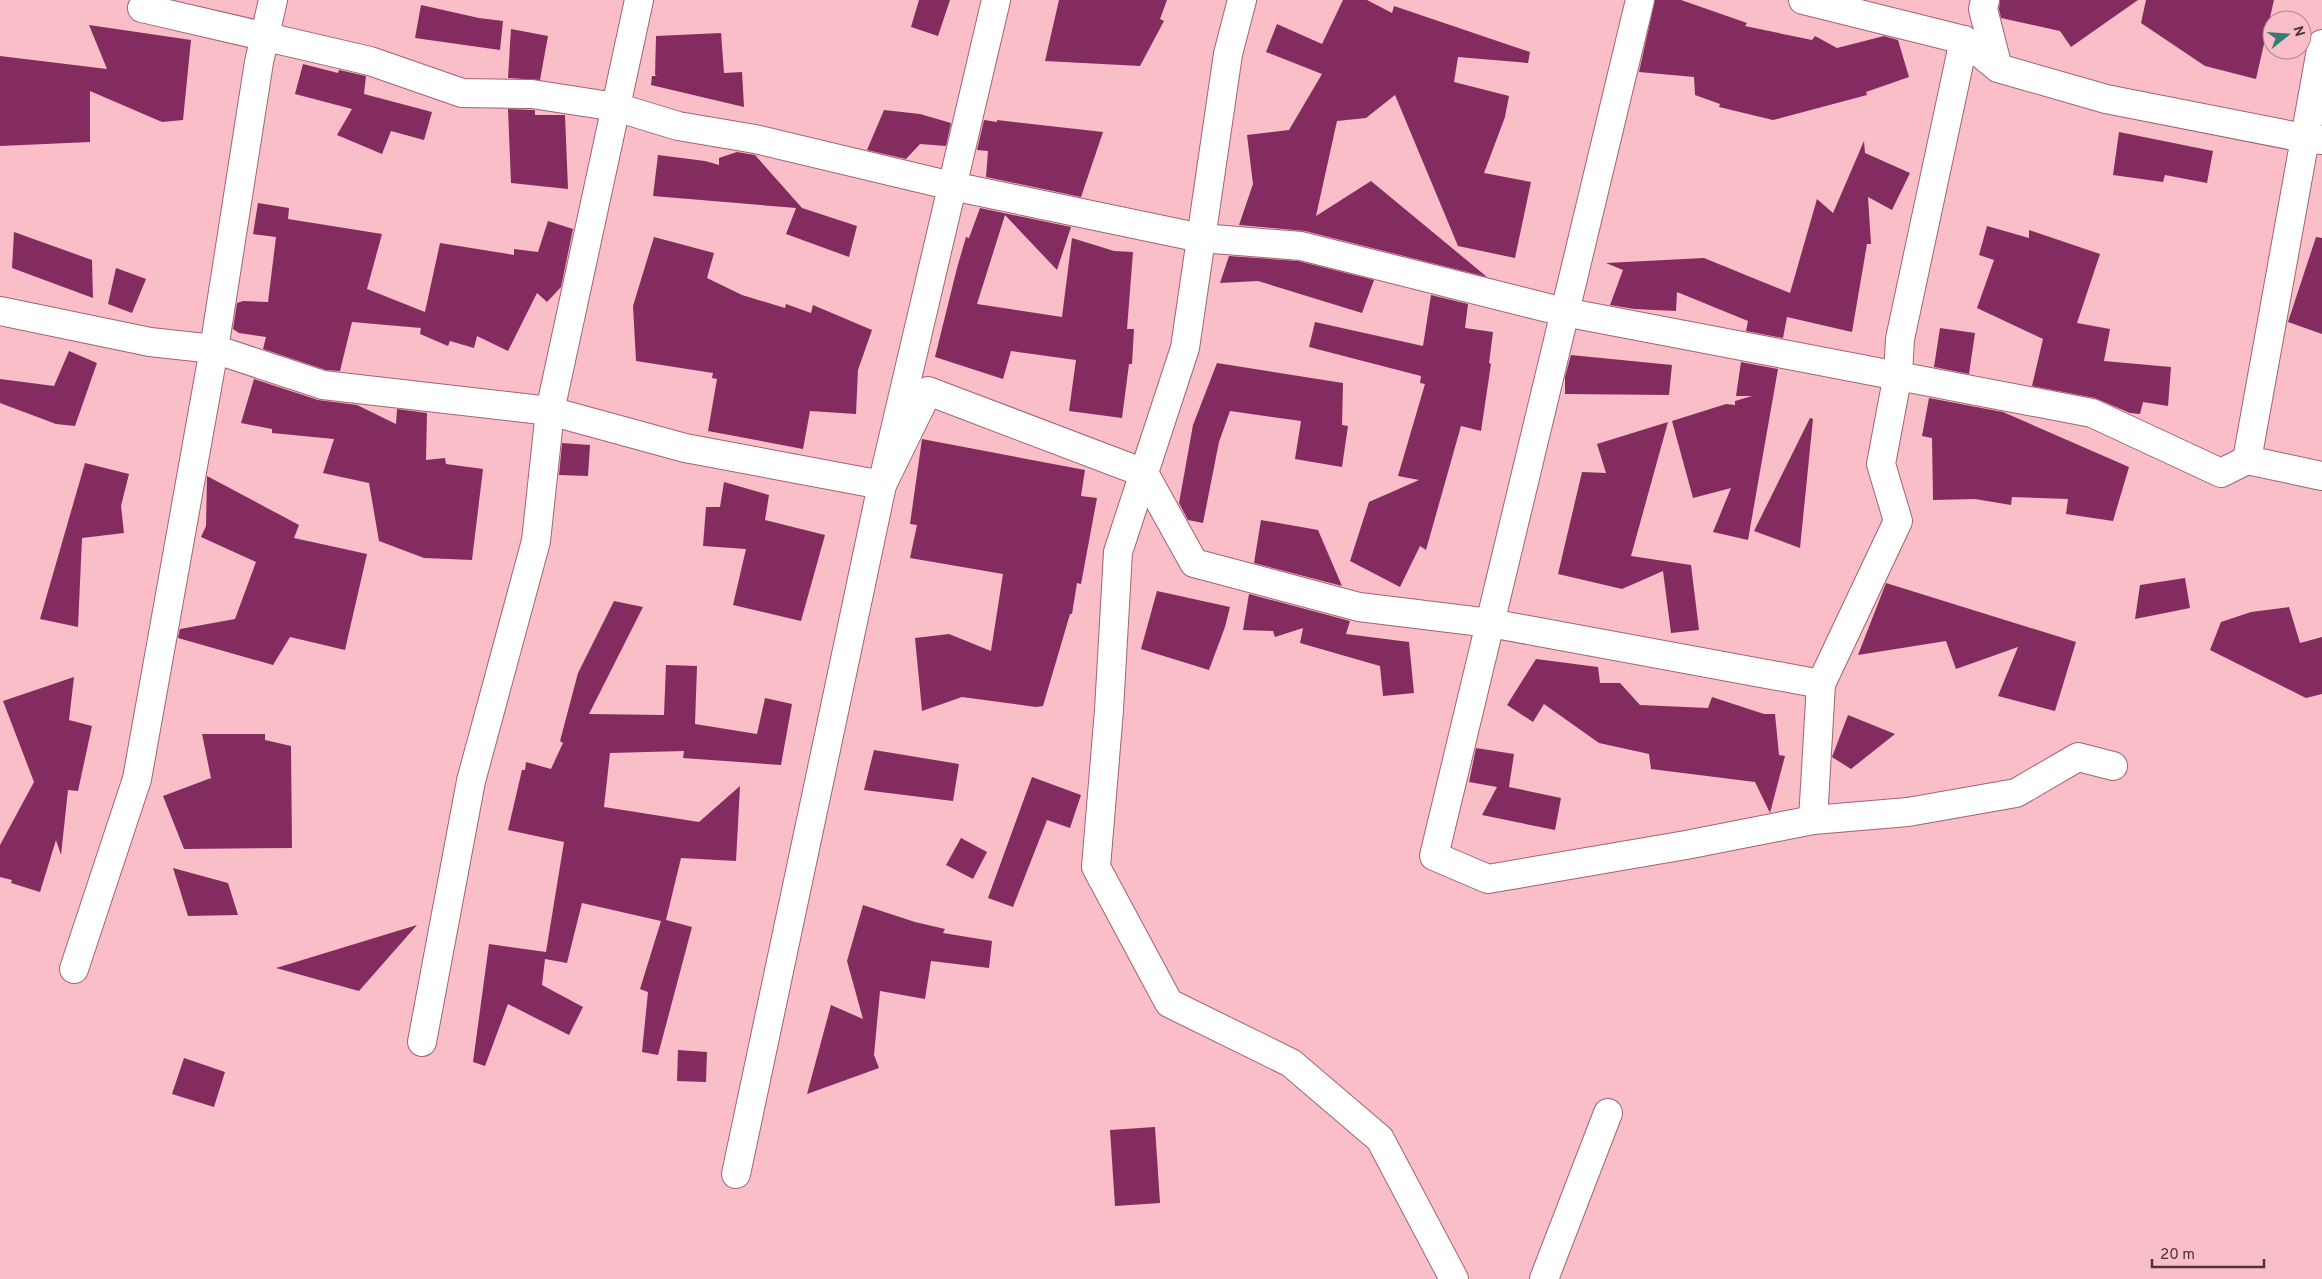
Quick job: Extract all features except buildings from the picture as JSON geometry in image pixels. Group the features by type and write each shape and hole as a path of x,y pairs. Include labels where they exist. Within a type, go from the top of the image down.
{"street":[{"path":"74,969 137,779 214,349 264,36 273,0"},
{"path":"422,1042 471,780 536,541 550,410 639,0"},
{"path":"736,1174 882,485 996,0"},
{"path":"1242,0 1228,54 1185,348 1118,552 1109,710 1096,867 1169,1002 1292,1063 1380,1139 1454,1279"},
{"path":"1640,0 1434,856 1488,880 1686,845 1813,820 1908,812 2016,793 2078,757 2113,766"},
{"path":"1803,0 1964,40 1998,68 2106,99 2313,139"},
{"path":"1985,0 1984,9 1998,68"},
{"path":"142,8 370,61 462,93 532,94 616,107 678,126 755,139 952,186 1201,238 1300,246 1564,312 1898,374 2092,413 2222,473 2247,460 2322,476"},
{"path":"1813,820 1821,684 1898,520 1881,464 1898,374 1900,339 1964,40"},
{"path":"2247,460 2313,139 2322,44"},
{"path":"0,311 150,342 214,349 323,385 550,410 685,448 882,485"},
{"path":"882,485 928,391 1144,473 1194,563 1359,607 1490,623 1821,684"},
{"path":"1544,1279 1608,1113"}]}
